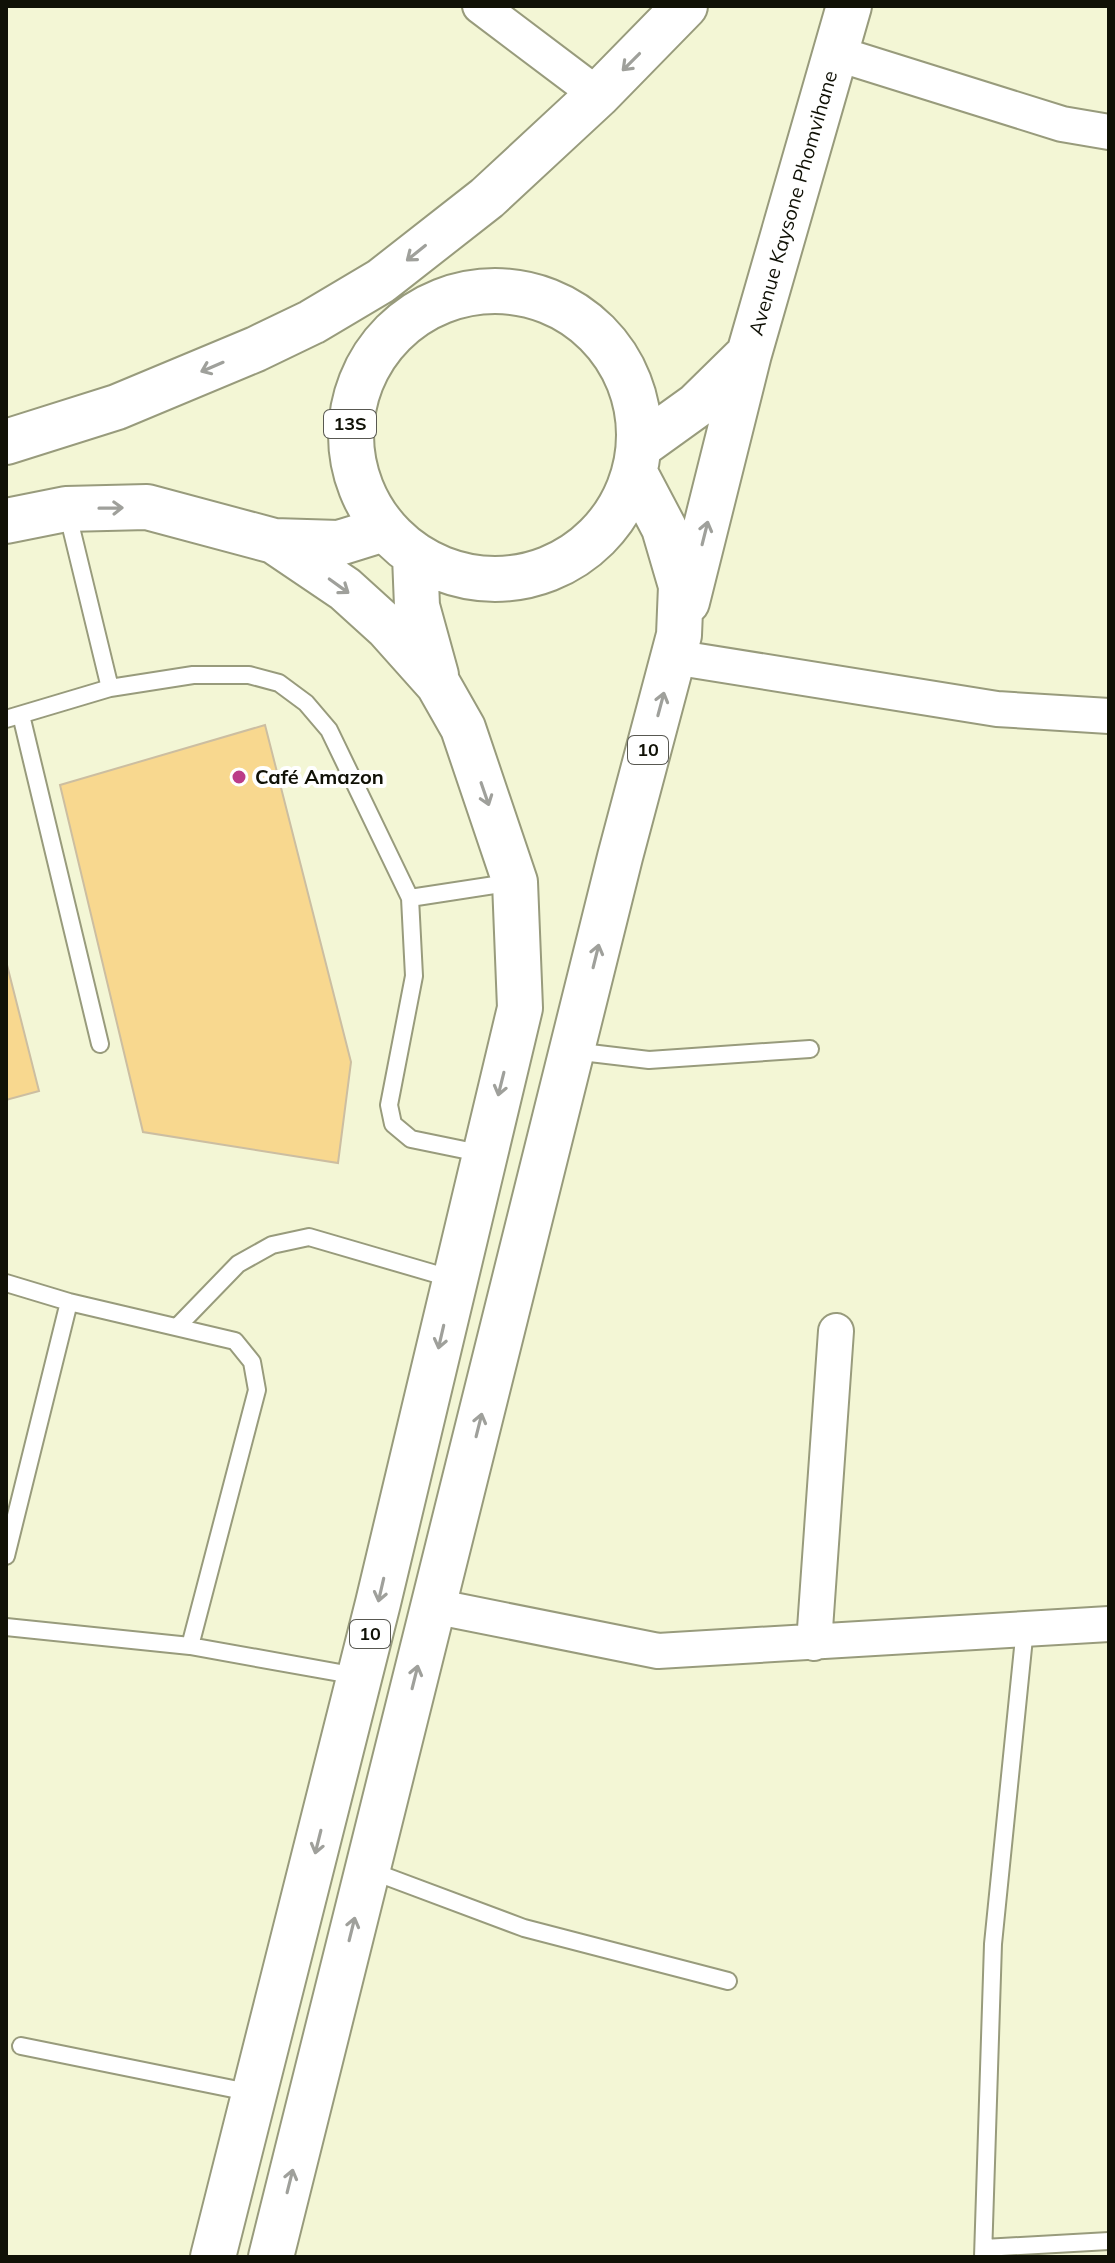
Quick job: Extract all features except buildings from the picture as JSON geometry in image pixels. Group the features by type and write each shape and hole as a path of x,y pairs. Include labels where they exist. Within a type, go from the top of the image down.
{"highway":[{"path":"6,442 117,407 270,343 381,281 487,198 598,95 685,6"},
{"name":"Avenue Kaysone Phomvihane","path":"638,460 749,354 849,6"},
{"path":"440,302 452,260 487,198"},
{"name":"13S","path":"481,292 523,293 562,307 597,332 622,365 637,405 638,460 620,509 596,539 564,562 527,576 488,580 449,573 400,543 367,504 356,477 350,447 351,417 358,387 371,360 390,336 413,316 440,302 481,292"},
{"path":"270,343 334,334 390,336"},
{"name":"10","path":"271,2257 620,857 749,354"},
{"name":"10","path":"638,460 664,528 681,586 676,646"},
{"path":"6,521 66,509 147,507 274,541 400,543"},
{"name":"10","path":"213,2257 359,1677 520,1008 515,882 463,728 438,684 388,628 345,589 274,541"},
{"name":"10","path":"400,543 438,684"}],"street":[{"path":"480,6 598,95"},
{"path":"835,53 1062,124 1109,132"},
{"path":"676,646 997,709 1109,716"},
{"path":"814,1643 836,1331"},
{"path":"433,1606 658,1651 1109,1624"}],"lane":[{"path":"66,509 110,688"},
{"path":"100,1044 14,717 110,688 193,675 249,675 279,683 306,703 329,730 410,898 414,976 389,1105 393,1124 411,1139 484,1154"},
{"path":"410,898 515,882"},
{"path":"573,1051 649,1060 810,1049"},
{"path":"178,1326 238,1264 272,1245 309,1237 455,1279"},
{"path":"6,1283 69,1302 235,1341 252,1362 257,1390 190,1646"},
{"path":"6,1556 69,1302"},
{"path":"6,1627 190,1646 359,1677"},
{"path":"1025,1628 993,1944 983,2253 1109,2241"},
{"path":"367,1869 524,1928 728,1981"},
{"path":"21,2046 254,2093"}],"place":[{"name":"Café Amazon","path":"239,777"}]}
